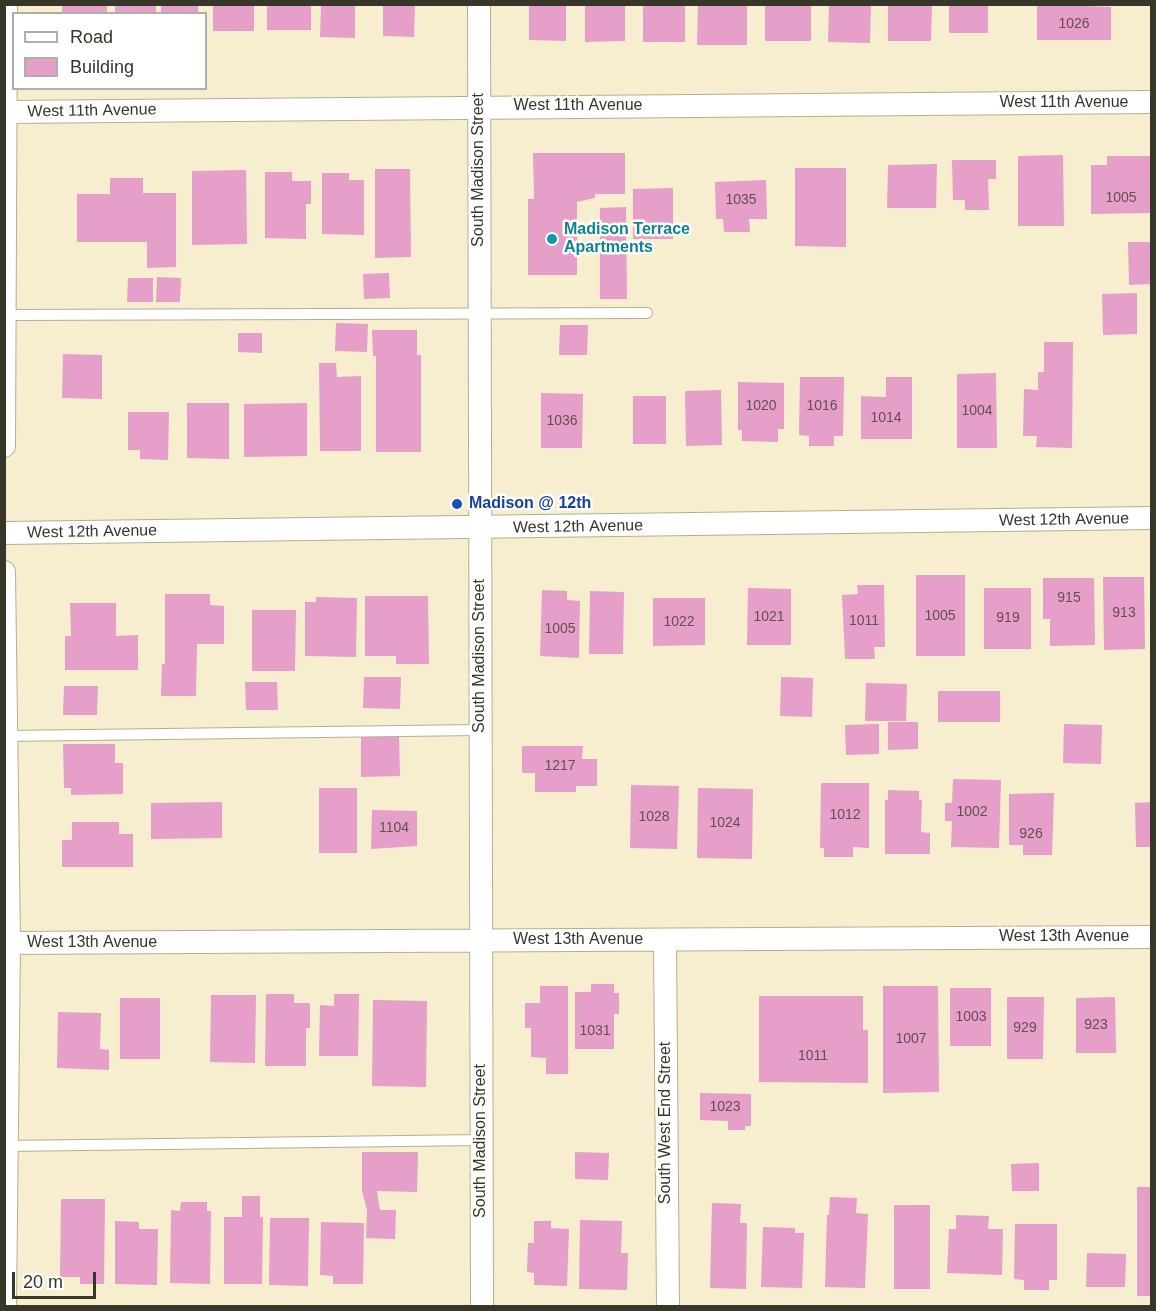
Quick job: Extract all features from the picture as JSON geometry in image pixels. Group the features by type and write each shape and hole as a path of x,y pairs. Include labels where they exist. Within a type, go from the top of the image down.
{"street":[{"path":"4,446 6,4"},
{"name":"South Madison Street","path":"479,4 482,1306"},
{"name":"West 11th Avenue","path":"6,112 479,106 1152,102"},
{"name":"West 12th Avenue","path":"4,533 480,529 1152,518"},
{"path":"4,572 7,943 5,1306"},
{"name":"West 13th Avenue","path":"7,943 1152,937"},
{"name":"South West End Street","path":"664,940 668,1306"}],"lane":[{"path":"5,315 647,313"},
{"path":"6,736 480,730"},
{"path":"6,1146 481,1140"}],"building":[{"path":"62,4 107,4 107,12 62,12"},
{"path":"115,4 156,4 156,12 115,12"},
{"path":"161,4 198,4 198,12 161,12"},
{"path":"213,4 254,4 254,31 213,31"},
{"path":"267,4 311,4 311,30 267,30"},
{"path":"321,4 355,4 355,38 320,37"},
{"path":"383,4 415,4 414,37 383,36"},
{"path":"529,4 566,4 566,41 529,40"},
{"path":"643,4 685,4 685,42 643,42"},
{"path":"698,4 747,4 747,45 697,45"},
{"path":"765,4 811,4 811,41 765,41"},
{"path":"829,4 871,4 870,43 828,42"},
{"path":"888,4 932,4 931,41 888,41"},
{"path":"1037,4 1111,7 1111,40 1037,40"},
{"path":"585,5 625,5 625,41 585,42"},
{"path":"949,5 988,5 988,33 949,33"},
{"name":"Madison Terrace Apartments","path":"533,153 625,153 625,194 595,194 595,198 577,202 577,275 528,275 528,199 534,199"},
{"path":"1063,155 1064,226 1018,226 1018,156"},
{"path":"1107,156 1152,156 1150,213 1091,214 1091,165 1107,165"},
{"path":"952,160 996,160 996,179 988,179 989,210 965,210 965,200 953,200"},
{"path":"937,164 936,208 887,208 888,165"},
{"path":"795,168 846,168 846,247 795,246"},
{"path":"375,169 410,169 411,257 375,258"},
{"path":"246,170 247,244 192,245 192,171"},
{"path":"265,172 292,172 292,181 311,181 311,204 306,204 306,239 265,238"},
{"path":"322,173 349,173 349,180 364,180 364,235 322,234"},
{"path":"110,178 143,178 143,193 176,193 176,267 147,268 147,242 77,242 77,194 110,194"},
{"path":"766,180 767,219 749,219 750,232 724,232 723,219 716,219 715,182"},
{"path":"673,188 673,239 633,239 633,189"},
{"path":"626,207 627,299 600,299 600,208"},
{"path":"1128,242 1152,242 1152,284 1129,285"},
{"path":"389,273 390,298 364,299 363,274"},
{"path":"157,277 181,278 180,302 156,302"},
{"path":"128,278 153,278 153,302 127,302"},
{"path":"1137,293 1137,334 1103,335 1102,294"},
{"path":"336,323 368,324 367,352 335,351"},
{"path":"560,325 588,325 587,355 559,355"},
{"path":"372,330 417,330 417,355 421,355 421,452 376,452 376,356 373,356"},
{"path":"238,333 262,333 262,353 238,352"},
{"path":"1044,342 1073,342 1072,448 1036,447 1037,436 1023,436 1024,389 1038,390 1038,372 1044,372"},
{"path":"63,354 102,355 102,399 62,398"},
{"path":"319,363 336,363 337,377 361,376 361,451 320,451"},
{"path":"996,373 997,448 957,448 957,374"},
{"path":"800,377 844,377 843,436 834,436 834,446 809,446 809,436 799,435"},
{"path":"886,377 912,377 912,439 861,439 861,396 886,397"},
{"path":"738,382 784,383 784,429 778,429 778,442 742,441 742,430 738,430"},
{"path":"721,390 722,445 686,446 685,391"},
{"path":"541,393 583,394 582,448 541,448"},
{"path":"633,396 666,396 666,444 633,444"},
{"path":"187,403 229,403 229,459 187,458"},
{"path":"307,403 307,456 244,457 244,404"},
{"path":"128,412 169,412 168,460 140,459 140,450 128,450"},
{"path":"916,575 965,575 965,656 916,656"},
{"path":"1103,577 1144,577 1145,649 1104,650"},
{"path":"1043,578 1094,578 1095,645 1050,646 1050,619 1043,619"},
{"path":"857,585 884,585 885,647 874,647 875,659 845,659 842,595 858,594"},
{"path":"748,588 791,589 791,645 747,645"},
{"path":"984,588 1031,588 1031,649 984,649"},
{"path":"542,590 567,591 567,600 580,601 579,658 540,656"},
{"path":"590,591 624,592 623,654 589,654"},
{"path":"165,594 210,594 210,605 224,606 224,644 197,644 196,696 161,696 162,664 165,664"},
{"path":"365,596 428,596 429,664 396,664 396,656 365,656"},
{"path":"316,597 357,598 356,657 305,656 305,602 316,602"},
{"path":"653,598 705,598 705,645 653,646"},
{"path":"70,603 116,603 116,636 138,635 138,670 65,670 65,636 71,636"},
{"path":"252,610 296,610 295,671 252,671"},
{"path":"364,677 401,677 400,709 363,708"},
{"path":"781,677 813,678 812,717 780,716"},
{"path":"245,682 277,682 278,710 246,710"},
{"path":"866,683 907,684 906,721 865,721"},
{"path":"64,686 98,686 97,715 63,715"},
{"path":"938,691 1000,691 1000,722 938,722"},
{"path":"888,722 918,722 918,749 888,750"},
{"path":"879,724 879,754 846,755 845,725"},
{"path":"1064,724 1102,725 1101,764 1063,763"},
{"path":"399,736 400,776 361,777 361,737"},
{"path":"63,744 115,744 115,763 123,763 123,794 71,795 71,788 64,788"},
{"path":"522,746 583,746 582,759 597,759 597,786 576,786 576,792 535,792 535,773 522,773"},
{"path":"953,779 1001,780 999,848 951,847 952,821 945,821 945,803 952,803"},
{"path":"821,783 869,783 869,848 853,847 853,857 824,857 824,848 820,848"},
{"path":"631,785 679,786 677,849 630,848"},
{"path":"319,788 357,788 357,853 319,853"},
{"path":"698,788 753,789 752,859 697,858"},
{"path":"888,790 919,791 919,800 922,800 921,832 930,833 930,854 885,854 885,800 888,800"},
{"path":"1054,793 1052,855 1023,855 1023,845 1009,845 1009,794"},
{"path":"222,802 222,838 151,839 151,803"},
{"path":"1152,802 1152,847 1136,847 1135,803"},
{"path":"372,810 417,811 417,846 371,849"},
{"path":"72,822 119,822 119,834 133,834 133,867 62,867 62,840 72,840"},
{"path":"591,984 614,984 614,993 619,993 619,1014 614,1014 614,1049 575,1049 575,992 591,992"},
{"path":"540,986 568,986 568,1074 546,1074 546,1058 531,1057 531,1028 525,1028 525,1003 540,1003"},
{"path":"883,986 938,986 939,1092 883,1093"},
{"path":"950,988 991,988 991,1046 950,1046"},
{"path":"266,994 294,994 294,1003 310,1003 310,1028 306,1028 306,1066 265,1066"},
{"path":"334,994 359,994 358,1056 319,1056 320,1005 334,1006"},
{"path":"211,995 256,995 255,1063 210,1062"},
{"path":"759,996 863,996 863,1030 868,1030 868,1083 759,1082"},
{"path":"1007,997 1044,997 1043,1059 1007,1059"},
{"path":"1115,997 1116,1053 1076,1053 1076,998"},
{"path":"120,998 160,998 160,1059 120,1059"},
{"path":"373,1000 427,1001 426,1087 372,1086"},
{"path":"58,1012 101,1013 100,1049 109,1050 109,1070 57,1068"},
{"path":"700,1093 751,1094 751,1126 745,1126 745,1130 728,1130 728,1121 700,1120"},
{"path":"362,1152 418,1152 417,1192 377,1191 380,1210 396,1210 395,1239 366,1238 367,1210 362,1191"},
{"path":"575,1152 609,1153 608,1180 575,1179"},
{"path":"1039,1163 1039,1191 1012,1191 1011,1164"},
{"path":"1137,1187 1152,1187 1152,1296 1137,1296"},
{"path":"242,1196 260,1196 260,1217 263,1217 262,1284 224,1284 224,1217 242,1217"},
{"path":"830,1197 857,1198 856,1213 868,1214 865,1288 825,1287 827,1215 829,1215"},
{"path":"61,1199 105,1199 104,1284 80,1284 80,1277 60,1277"},
{"path":"181,1202 207,1202 207,1211 211,1211 210,1284 170,1283 171,1210 180,1211"},
{"path":"712,1203 741,1204 740,1223 747,1223 746,1289 710,1288"},
{"path":"894,1205 930,1205 930,1289 894,1289"},
{"path":"956,1215 989,1216 988,1229 1003,1229 1002,1275 947,1273 949,1229 956,1229"},
{"path":"270,1218 309,1218 308,1286 269,1285"},
{"path":"580,1220 622,1221 621,1253 628,1253 627,1290 579,1289"},
{"path":"115,1221 139,1222 139,1229 158,1229 157,1285 115,1284"},
{"path":"534,1221 551,1221 551,1228 569,1229 567,1286 534,1285 534,1273 527,1272 528,1243 534,1243"},
{"path":"321,1222 364,1223 363,1284 333,1284 333,1276 320,1275"},
{"path":"1015,1224 1057,1224 1057,1280 1049,1280 1049,1290 1024,1290 1024,1280 1014,1279"},
{"path":"763,1227 795,1228 795,1233 804,1233 802,1288 761,1287"},
{"path":"1087,1253 1126,1254 1125,1287 1086,1287"}],"place":[{"name":"Madison Terrace Apartments","path":"552,239"},
{"name":"Madison @ 12th","path":"457,504"}]}
